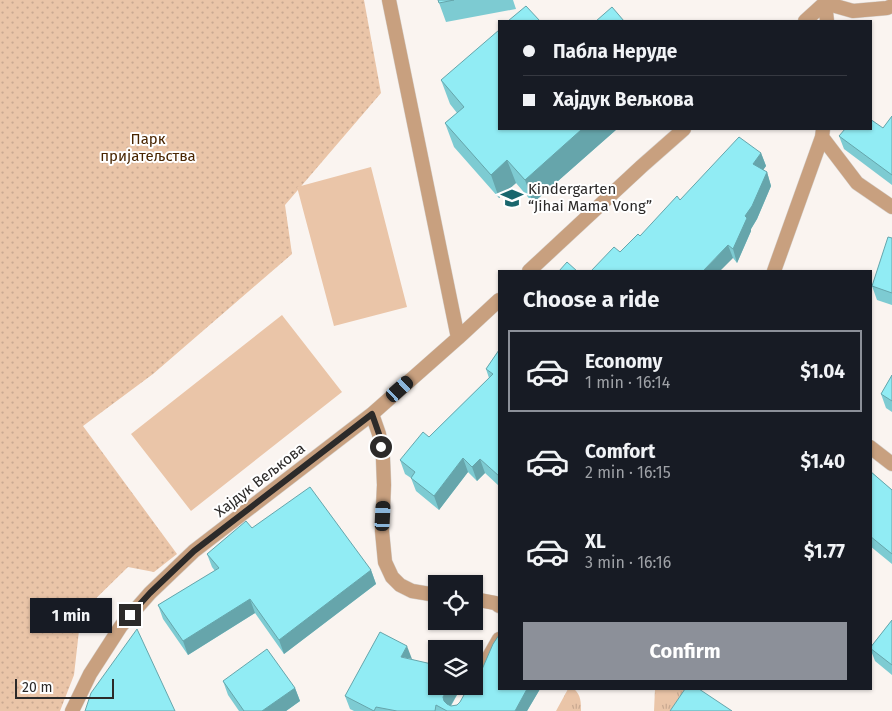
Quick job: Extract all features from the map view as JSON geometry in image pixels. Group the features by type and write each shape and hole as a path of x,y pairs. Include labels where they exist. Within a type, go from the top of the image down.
{"street":[{"path":"389,0 458,338"},
{"path":"827,2 853,11 892,6"},
{"path":"806,20 827,2"},
{"path":"827,2 827,20"},
{"path":"530,270 683,130"},
{"path":"822,133 856,183 892,207"},
{"path":"774,270 822,133"},
{"name":"Хајдук Вељкова","path":"72,711 90,674 121,626 150,593 194,551 372,414 498,301"},
{"path":"372,414 379,434 383,460 382,531 385,562 392,577 400,585 428,593"},
{"path":"872,449 892,464"},
{"path":"483,601 498,605"},
{"path":"483,667 498,642"}],"green space":[{"name":"Парк пријатељства","path":"0,0 364,0 381,93 285,205 292,254 153,374 83,426 177,554 154,572 128,567 81,613 74,675 60,711 0,711"},
{"path":"371,167 407,307 334,326 297,187"},
{"path":"282,315 342,392 191,511 131,434"},
{"path":"567,690 575,690 581,702 581,711 556,711"},
{"path":"655,690 685,690 684,711 654,711"}],"building":[{"path":"438,0 454,0 439,3"},
{"path":"526,6 539,20 509,20"},
{"path":"612,7 623,20 597,20"},
{"path":"498,31 498,130 581,130 525,180 507,160 491,175 445,123 464,107 441,80"},
{"path":"892,116 892,175 839,136 844,130 872,130 872,120 883,128"},
{"path":"739,137 761,153 753,164 767,172 752,206 745,216 747,218 733,249 728,245 704,270 592,270 614,247 620,252 638,234 640,236 677,196 680,200"},
{"path":"888,237 892,238 892,293 872,286"},
{"path":"567,262 576,270 560,270"},
{"path":"498,351 498,475 480,459 472,467 463,458 434,496 411,478 415,472 400,460 423,432 429,437 493,374 486,369"},
{"path":"892,375 892,401 881,394"},
{"path":"872,473 892,490 892,554 872,538"},
{"path":"310,487 371,570 279,640 250,599 183,641 158,605 219,568 207,554 246,521 252,528"},
{"path":"892,620 892,665 872,650 872,645"},
{"path":"137,629 175,711 85,711 91,693"},
{"path":"380,632 407,646 401,657 428,663 428,695 444,695 444,701 451,706 457,705 464,695 483,695 483,667 498,636 498,690 526,690 515,711 447,711 436,705 435,711 397,711 376,707 374,711 345,696"},
{"path":"267,649 295,688 262,711 244,711 223,681"},
{"path":"684,690 700,690 732,711 670,711"}],"place":[{"name":"Kindergarten “Jihai Mama Vong”","path":"512,198"}],"route":[{"path":"130,615 194,551 372,414 381,447"}]}
